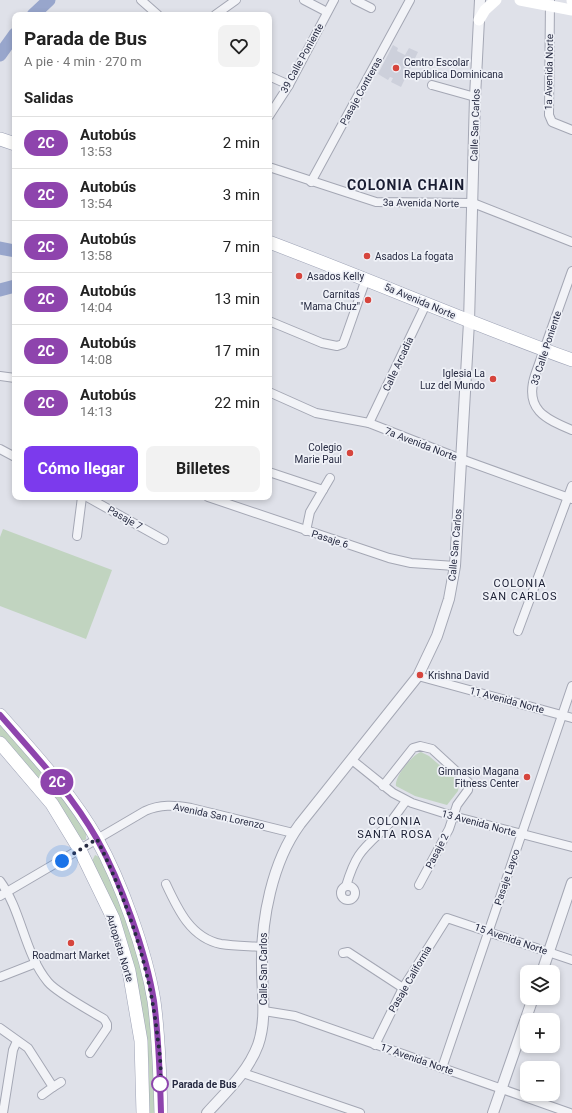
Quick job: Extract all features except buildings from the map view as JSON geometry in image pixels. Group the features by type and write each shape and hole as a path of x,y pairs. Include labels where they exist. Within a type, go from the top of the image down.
{"main road":[{"path":"479,20 485,10 496,0"},
{"path":"524,0 551,3 572,10"},
{"path":"0,139 12,143"},
{"name":"5a Avenida Norte","path":"272,243 366,279 469,322 572,360"},
{"name":"Autopista Norte","path":"0,715 54,778 97,839 130,913 154,1000 160,1056 161,1113"},
{"name":"Autopista Norte","path":"0,743 52,804 80,850 113,918 129,971 141,1041 143,1113"}],"street":[{"path":"141,0 155,12"},
{"path":"219,12 236,0"},
{"path":"304,0 327,12"},
{"name":"39 Calle Poniente","path":"272,111 289,85 334,0"},
{"path":"355,0 370,8"},
{"name":"Pasaje Contreras","path":"311,182 410,0"},
{"name":"Calle San Carlos","path":"207,1113 243,1073 258,1045 264,1011 262,937 268,901 293,833 418,676 428,657 449,599 455,566 469,322 475,97 480,0"},
{"name":"1a Avenida Norte","path":"551,3 548,116 552,122 572,130"},
{"path":"272,77 289,85"},
{"path":"432,84 475,97"},
{"name":"3a Avenida Norte","path":"272,168 376,202 473,203 572,242"},
{"name":"33 Calle Poniente","path":"572,271 533,380 532,388 534,401 540,412 548,420 572,430"},
{"path":"272,321 322,342 337,346 343,344 366,279"},
{"name":"Calle Arcadia","path":"369,424 426,304"},
{"path":"0,376 12,378"},
{"name":"7a Avenida Norte","path":"272,393 316,413 369,424 460,459 570,498"},
{"path":"0,449 12,455"},
{"path":"272,473 323,490"},
{"path":"306,531 310,512 330,478"},
{"path":"518,630 570,498 572,486"},
{"path":"77,536 82,500"},
{"name":"Pasaje 7","path":"92,500 164,540"},
{"name":"Pasaje 6","path":"217,500 389,558 411,563 455,566"},
{"name":"11 Avenida Norte","path":"418,676 572,718"},
{"name":"Pasaje Layco","path":"442,1068 572,686"},
{"name":"Pasaje 2","path":"383,786 413,748 418,746 428,747 466,778 468,783 468,790 458,802 449,829 419,885"},
{"name":"13 Avenida Norte","path":"352,760 383,786 406,801 521,835 572,847"},
{"path":"346,886 361,851 388,824 406,801"},
{"name":"Avenida San Lorenzo","path":"0,896 145,811 167,805 191,808 293,833"},
{"path":"0,881 9,892 36,963 49,983 104,1020 107,1024 107,1028 90,1053"},
{"path":"544,965 572,883"},
{"path":"166,884 177,909 188,924 206,939 221,944 262,947"},
{"name":"15 Avenida Norte","path":"450,918 572,960"},
{"name":"Pasaje California","path":"375,1045 403,988 444,920 450,918"},
{"path":"343,953 348,952 403,988"},
{"path":"0,977 36,963"},
{"path":"493,1113 531,1005"},
{"name":"17 Avenida Norte","path":"264,1011 288,1014 570,1113"},
{"path":"0,1028 28,1048 53,1087"},
{"path":"3,1113 2,1102 13,1050 17,1041"},
{"path":"243,1073 348,1111 360,1113"},
{"path":"42,1095 61,1082"}],"shaded area":[{"name":"Centro Escolar República Dominicana","path":"393,45 398,48 397,51 405,55 409,48 418,52 401,87 391,82 393,78 390,77 388,80 378,74"}],"green space":[{"path":"3,529 112,570 86,639 0,606 0,537"},
{"path":"0,723 62,796 86,833 85,840 80,840 0,736"},
{"path":"421,752 429,756 459,782 458,791 447,805 415,796 396,786 398,777 405,766 413,757"},
{"path":"95,855 101,858 130,928 150,1005 157,1113 149,1113 149,1068 146,1036 137,984 92,861"}],"waterway":[{"path":"36,12 49,0"},
{"path":"0,55 12,38"},
{"path":"0,248 12,250"},
{"path":"0,290 12,287"}],"bus line":[{"name":"2C","path":"0,715 54,778 80,812 97,839 130,913 154,1000 160,1056 161,1113"}],"place":[{"name":"Centro Escolar República Dominicana","path":"396,68"},
{"name":"Asados La fogata","path":"367,256"},
{"name":"Asados Kelly","path":"299,276"},
{"name":"Carnitas \"Mama Chuz\"","path":"368,300"},
{"name":"Iglesia La Luz del Mundo","path":"493,379"},
{"name":"Colegio Marie Paul","path":"350,453"},
{"name":"Krishna David","path":"420,675"},
{"name":"Gimnasio Magana Fitness Center","path":"527,777"},
{"name":"Roadmart Market","path":"71,943"},
{"name":"Parada de Bus","path":"160,1084"}],"district":[{"name":"COLONIA CHAIN","path":"406,185"},
{"name":"COLONIA SAN CARLOS","path":"520,589"},
{"name":"COLONIA SANTA ROSA","path":"395,827"}],"route":[{"path":"62,861 97,839 113,873 130,913 154,1000 160,1056 160,1084"}]}
